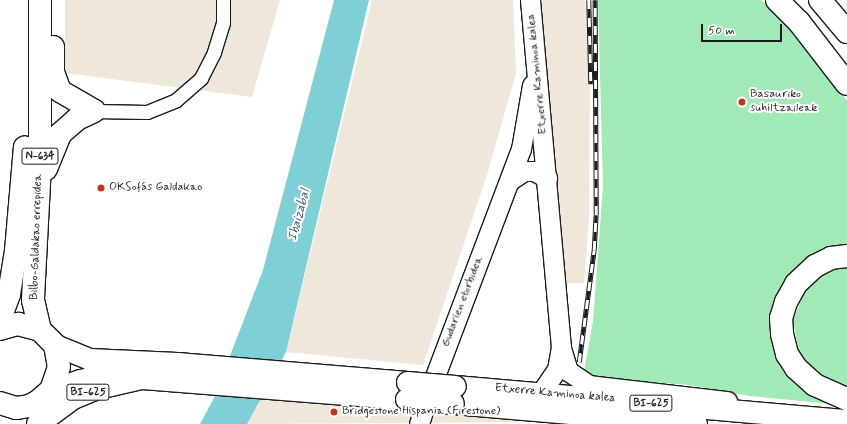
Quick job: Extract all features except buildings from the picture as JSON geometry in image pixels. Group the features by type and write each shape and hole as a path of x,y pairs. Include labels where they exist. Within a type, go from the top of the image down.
{"highway":[{"name":"Bilbo-Galdakao errepidea","path":"0,319 9,294 16,251 23,186 25,0"},
{"name":"Bilbo-Galdakao errepidea","path":"40,0 38,204 33,300 60,367 51,390"},
{"path":"53,0 53,72 60,91 60,134"},
{"path":"778,0 799,22 847,84"},
{"path":"790,0 847,61"},
{"path":"820,0 847,27"},
{"path":"820,0 847,32"},
{"path":"60,91 94,111"},
{"path":"38,204 48,159 60,134 77,119 94,111"},
{"name":"Bilbo-Galdakao errepidea","path":"0,266 14,208 23,186"},
{"path":"847,256 831,258 815,266 796,284 786,302 781,318 782,334 787,354 796,368 815,385 847,399"},
{"path":"0,329 18,324 48,337"},
{"name":"BI-625","path":"33,415 98,388 146,377"},
{"path":"16,424 33,415 51,390"},
{"path":"0,403 33,415"}],"main road":[{"name":"BI-625","path":"48,337 89,359 177,372 454,395 573,418 696,424"},
{"name":"BI-625","path":"51,390 80,380 104,375 146,377 177,372"},
{"name":"Etxerre Kaminoa kalea","path":"454,395 541,393 847,420"}],"street":[{"path":"94,111 146,112 176,100 201,78 214,52 223,23 223,0"},
{"name":"Etxerre Kaminoa kalea","path":"530,0 558,291 561,347"},
{"name":"Gudarien etorbidea","path":"419,424 521,149 537,62"},
{"path":"521,149 535,141 544,142"},
{"path":"509,180 524,171 534,171 547,178"},
{"path":"541,393 557,369 561,347"},
{"path":"561,347 568,372 589,385 709,398 730,402 749,411"}],"shaded area":[{"path":"65,0 280,0 252,97 65,73"},
{"path":"372,0 513,0 516,73 487,175 423,365 286,352"},
{"path":"538,0 585,0 590,62 589,219 584,283 563,283"},
{"path":"264,392 550,422 241,424"}],"green space":[{"path":"598,0 761,0 792,28 847,101 847,246 772,317 833,404 750,396 689,385 599,378 584,372 593,321 603,186"},
{"path":"847,267 847,387 821,375 805,361 798,349 793,320 805,291 822,276 834,269"}],"water":[{"name":"Ibaizabal","path":"334,0 369,0 286,352 247,424 200,424 213,400 263,270"}],"railway":[{"path":"589,0 591,84"},
{"path":"579,362 594,250 596,215 595,0"}],"place":[{"name":"Basauriko suhiltzaileak","path":"742,102"},
{"name":"OKSofás Galdakao","path":"101,188"},
{"name":"Bridgestone Hispania (Firestone)","path":"334,412"}]}
